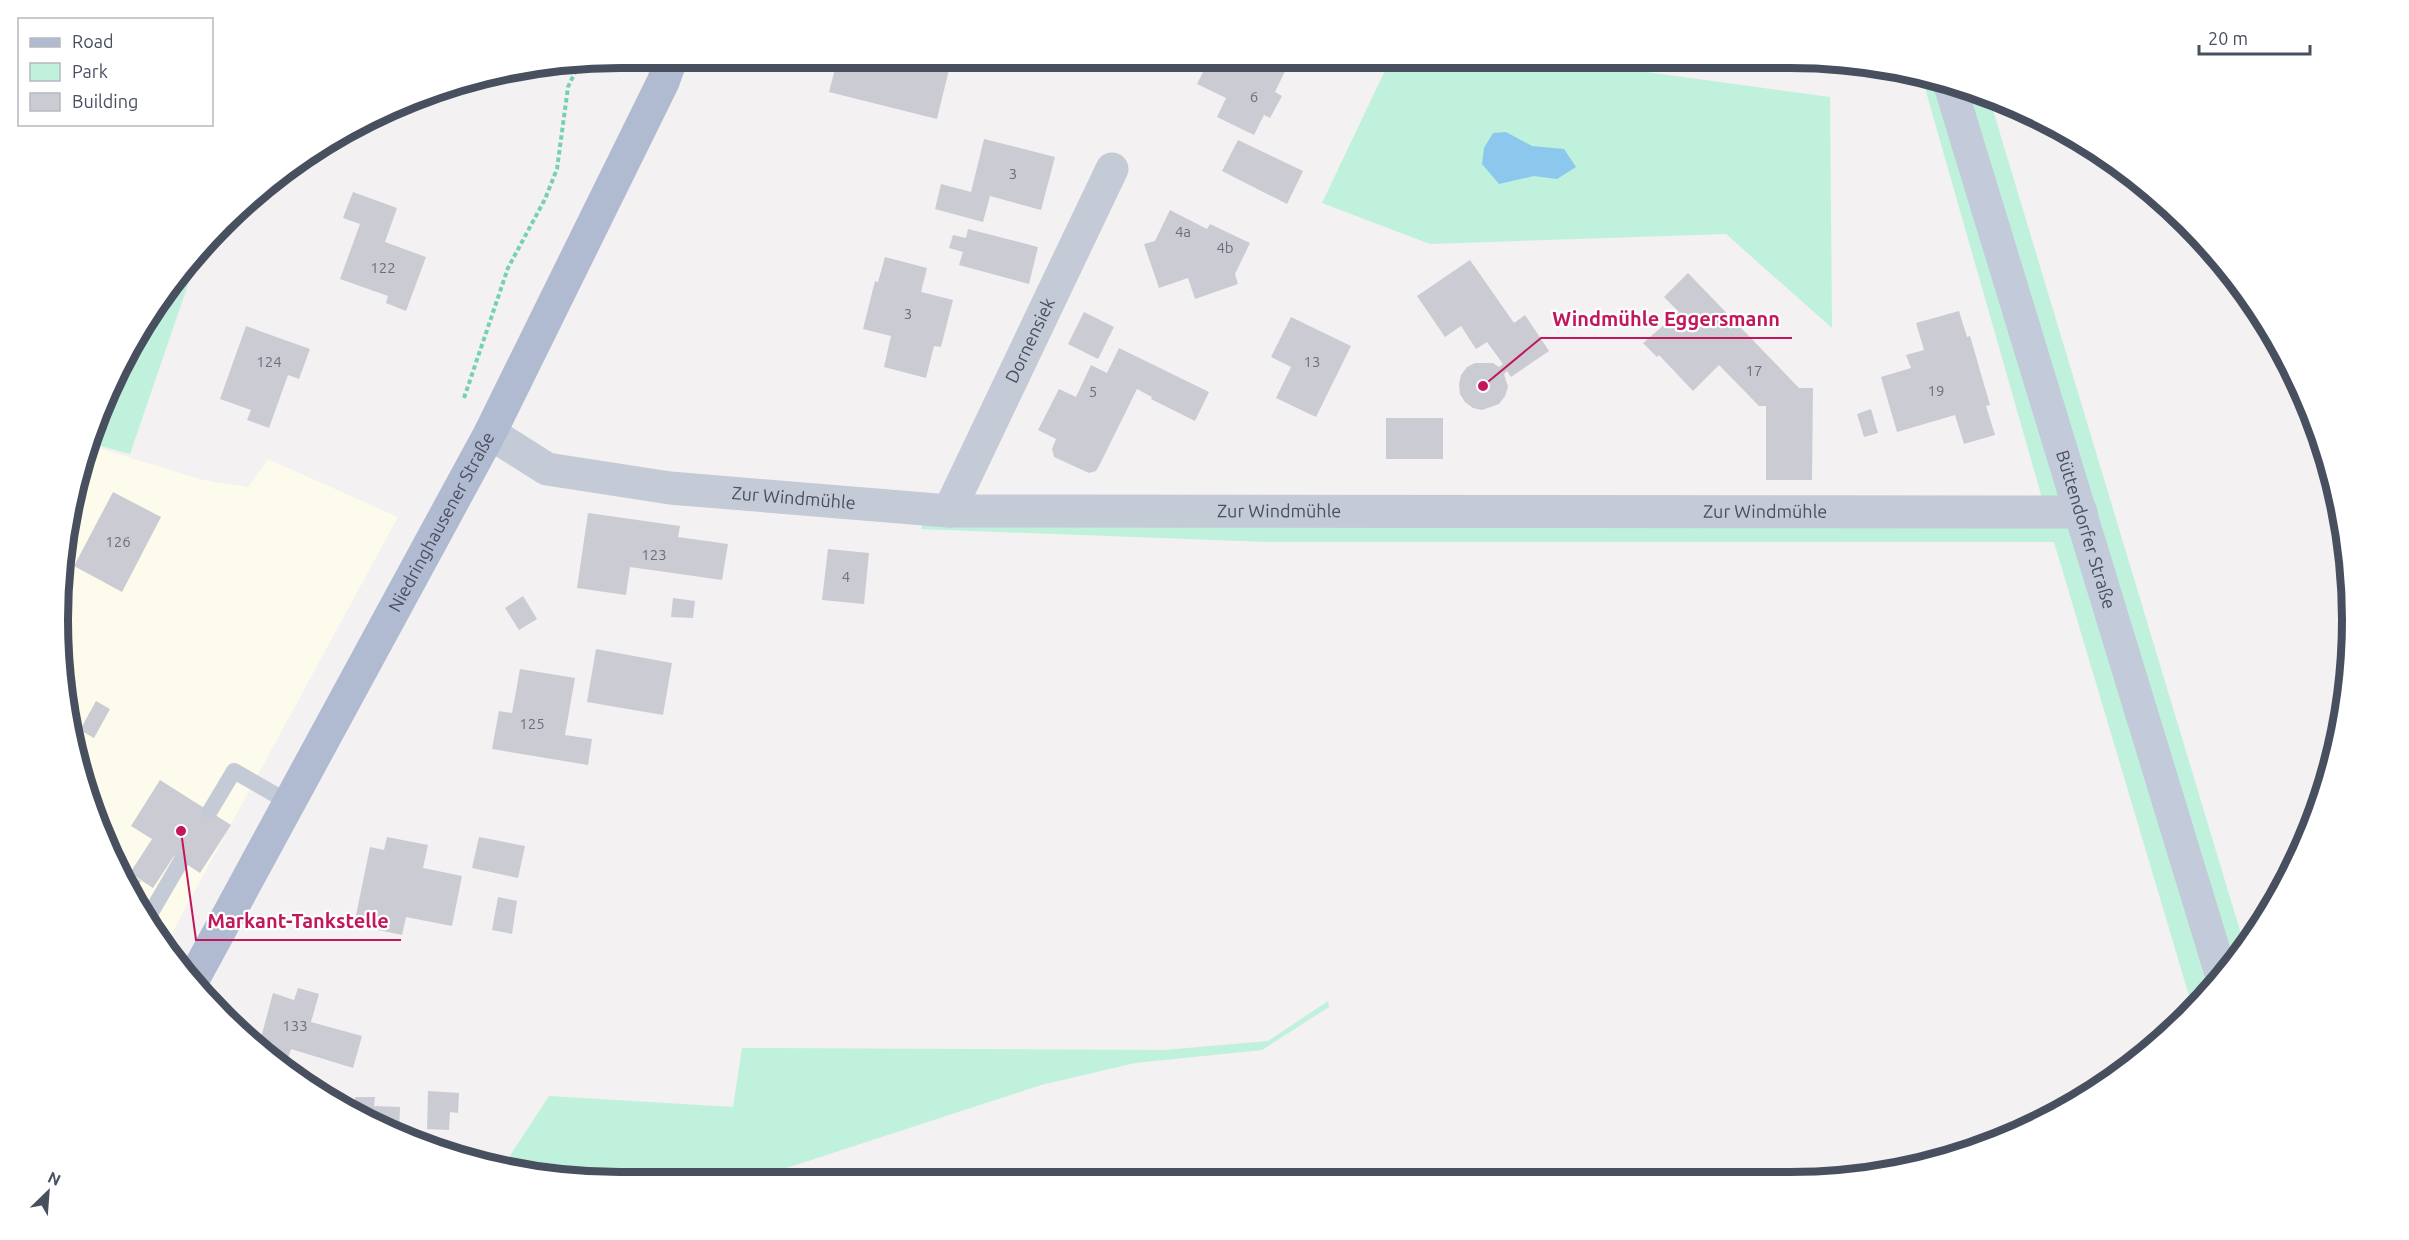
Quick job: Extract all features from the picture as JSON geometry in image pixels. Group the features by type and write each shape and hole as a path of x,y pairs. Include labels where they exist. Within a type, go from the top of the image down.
{"main road":[{"name":"Niedringhausener Straße","path":"196,974 490,433 668,68"}],"street":[{"name":"Büttendorfer Straße","path":"1953,93 2219,966"},
{"name":"Dornensiek","path":"949,511 1112,169"},
{"name":"Zur Windmühle","path":"490,433 547,469 670,488 949,511 2081,512"}],"lane":[{"path":"210,811 234,771 290,803"},
{"path":"152,912 181,861"}],"path":[{"path":"490,433 460,410 508,268 545,200 557,169 568,87 576,70"}],"shaded area":[{"path":"95,447 203,480 248,487 268,459 398,517 169,938 124,864 110,831 86,763 72,692 68,620 72,548 86,477"}],"green space":[{"path":"1386,68 1617,68 1830,97 1832,328 1726,234 1430,244 1322,203"},
{"path":"1924,84 1992,107 2242,936 2190,1000 2054,542 1267,542 921,529 933,501 2042,498"},
{"path":"193,271 130,454 96,445 124,376 161,313"},
{"path":"1328,1001 1329,1007 1262,1050 1135,1063 1041,1085 775,1172 584,1171 507,1161 549,1096 733,1107 742,1048 1164,1050 1268,1041"}],"water":[{"path":"1506,132 1532,146 1564,149 1576,167 1557,179 1534,176 1499,184 1482,164 1484,148 1493,133"}],"building":[{"path":"831,68 949,68 937,119 829,92 835,69"},
{"path":"1205,68 1287,68 1275,92 1282,96 1270,118 1264,115 1254,135 1217,117 1226,98 1197,84"},
{"path":"984,139 1055,157 1041,210 990,196 983,222 935,209 941,184 971,192"},
{"path":"1238,140 1303,171 1287,204 1222,171"},
{"path":"353,192 397,208 385,242 426,257 406,311 386,303 388,296 340,279 360,224 343,218"},
{"path":"1170,210 1207,229 1210,224 1250,243 1235,274 1238,284 1195,299 1188,278 1159,288 1144,244 1155,241"},
{"path":"968,229 1038,247 1029,284 959,265 963,252 949,248 953,235 966,238"},
{"path":"885,257 927,268 921,292 953,300 941,347 934,346 926,378 884,367 891,336 863,329 875,281 878,282"},
{"path":"1470,260 1514,323 1525,315 1549,351 1511,377 1507,371 1504,374 1508,387 1505,396 1499,404 1482,410 1473,408 1460,394 1461,375 1467,367 1475,363 1493,363 1499,367 1503,364 1487,342 1476,349 1461,326 1445,337 1417,296"},
{"path":"1688,273 1799,388 1813,388 1812,480 1766,480 1766,406 1759,406 1719,365 1693,391 1659,355 1657,357 1643,343 1679,312 1664,297"},
{"path":"1959,311 1967,337 1970,336 1990,405 1986,406 1995,435 1964,444 1955,415 1897,432 1881,377 1911,368 1906,355 1924,350 1916,323"},
{"path":"1084,312 1114,327 1098,359 1068,344"},
{"path":"1291,317 1351,346 1316,417 1276,398 1291,367 1271,357"},
{"path":"246,326 310,349 299,379 288,375 269,428 247,420 251,410 220,399"},
{"path":"1119,348 1209,392 1195,421 1151,399 1152,397 1137,389 1096,471 1089,473 1054,457 1052,449 1056,439 1038,430 1059,389 1076,397 1091,365 1107,373"},
{"path":"1871,409 1878,433 1864,437 1857,414"},
{"path":"1386,418 1443,418 1443,459 1386,459"},
{"path":"113,492 161,517 122,592 74,566"},
{"path":"588,513 680,526 678,537 728,544 722,580 630,567 626,595 577,588"},
{"path":"828,549 869,553 864,604 822,600"},
{"path":"523,596 537,619 519,630 505,608"},
{"path":"673,598 695,601 693,618 671,617"},
{"path":"596,649 672,663 663,715 587,702"},
{"path":"520,669 575,678 565,735 592,739 588,765 492,749 499,711 512,713"},
{"path":"96,701 110,709 94,738 80,730"},
{"path":"160,780 231,825 200,873 174,856 153,888 130,873 152,839 131,826"},
{"path":"387,837 428,845 423,868 462,876 452,926 406,917 402,935 354,925 370,847 384,850"},
{"path":"479,837 525,846 518,878 472,868"},
{"path":"130,874 141,881 137,887"},
{"path":"498,897 517,901 512,934 492,930"},
{"path":"298,988 319,994 311,1022 362,1036 353,1068 291,1049 287,1060 261,1039 273,993 294,1000"},
{"path":"428,1091 459,1093 458,1113 450,1112 449,1130 427,1129"},
{"path":"355,1097 375,1097 374,1106 400,1107 399,1126 376,1116 355,1104"}],"place":[{"name":"Windmühle Eggersmann","path":"1483,386"},
{"name":"Markant-Tankstelle","path":"181,831"}]}
